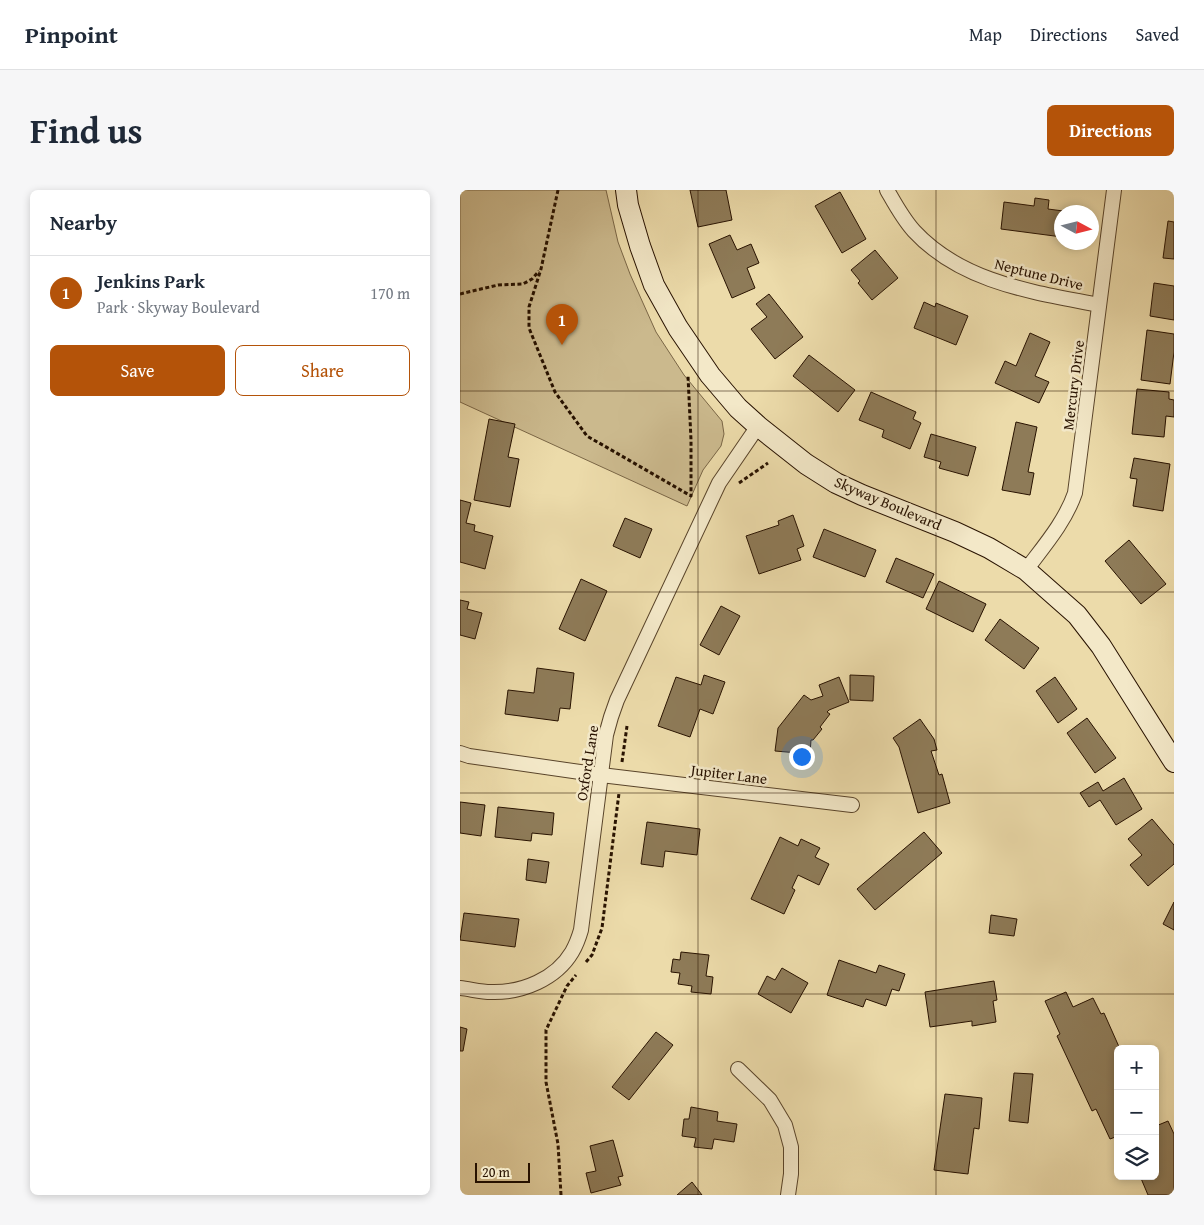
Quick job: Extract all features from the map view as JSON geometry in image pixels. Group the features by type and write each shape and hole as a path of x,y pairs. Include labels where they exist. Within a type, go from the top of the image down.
{"street":[{"name":"Skyway Boulevard","path":"626,190 630,213 654,285 678,328 710,375 738,408 806,464 836,483 955,532 989,548 1026,570 1077,615 1102,646 1172,755"},
{"name":"Neptune Drive","path":"886,190 896,208 913,231 932,248 956,264 978,275 1010,286 1099,305"},
{"name":"Mercury Drive","path":"1026,570 1061,523 1075,493 1114,190"},
{"name":"Oxford Lane","path":"460,988 491,992 518,990 540,981 559,967 572,952 582,930 606,735 617,700 719,483 758,426"},
{"name":"Jupiter Lane","path":"460,753 601,775 852,805"},
{"path":"738,1069 770,1100 785,1125 791,1147 791,1174 788,1195"}],"path":[{"path":"558,190 541,269 529,307 529,328 555,392 587,436 691,496 688,374"},
{"path":"460,294 498,286 523,284 532,279 541,269"},
{"path":"737,485 768,463"},
{"path":"582,967 592,955 602,928 627,725"},
{"path":"561,1195 558,1144 546,1082 546,1030 568,986 577,974"}],"shaded area":[{"path":"460,190 606,190 618,242 656,332 684,375 722,421 724,434 721,446 703,470 687,506 460,402"}],"building":[{"path":"690,190 726,190 732,220 698,227"},
{"path":"840,192 866,239 842,253 815,206"},
{"path":"1035,198 1049,200 1048,209 1054,210 1054,236 1001,229 1004,202 1034,206"},
{"path":"1168,221 1174,222 1174,259 1163,258"},
{"path":"730,235 737,250 751,244 759,263 747,268 755,288 732,298 709,244"},
{"path":"875,250 898,278 872,300 858,283 860,281 851,270"},
{"path":"1154,283 1174,286 1174,320 1150,316"},
{"path":"769,294 803,337 775,359 751,329 767,317 756,304"},
{"path":"924,302 935,307 936,303 968,316 956,345 914,328"},
{"path":"1147,330 1174,334 1170,384 1141,380"},
{"path":"1030,333 1050,342 1035,376 1049,382 1039,403 995,383 1005,361 1016,366"},
{"path":"809,355 855,390 838,412 793,376"},
{"path":"1137,389 1169,392 1169,399 1174,400 1174,417 1166,416 1164,437 1132,434"},
{"path":"871,392 916,412 913,419 921,423 910,449 882,437 884,430 859,420"},
{"path":"489,419 515,424 508,457 519,459 510,507 474,500"},
{"path":"1016,422 1037,427 1028,472 1034,473 1030,495 1002,490"},
{"path":"931,434 976,447 968,476 939,468 941,462 924,457"},
{"path":"1134,458 1170,464 1163,511 1133,506 1137,479 1130,478"},
{"path":"460,500 471,503 466,523 475,525 474,531 493,536 485,569 460,562"},
{"path":"793,515 804,546 797,549 801,560 759,574 746,536 779,525 778,521"},
{"path":"625,518 652,529 640,558 613,546"},
{"path":"824,529 876,550 865,577 813,557"},
{"path":"1129,540 1166,584 1141,604 1105,561"},
{"path":"896,558 934,574 923,598 886,582"},
{"path":"581,579 607,591 585,641 559,629"},
{"path":"939,581 986,604 973,632 926,609"},
{"path":"460,600 469,602 467,609 482,613 475,639 460,635"},
{"path":"721,606 740,616 719,655 700,645"},
{"path":"1000,619 1039,648 1024,669 985,640"},
{"path":"537,668 574,673 570,709 560,708 558,721 505,714 508,690 534,693"},
{"path":"704,675 725,682 713,714 700,709 690,737 658,726 676,677 701,685"},
{"path":"850,675 874,676 873,701 850,700"},
{"path":"839,677 849,702 827,712 830,714 820,727 822,729 811,740 810,754 775,751 778,728 804,695 811,700 823,696 819,685"},
{"path":"1055,677 1077,709 1058,723 1036,691"},
{"path":"1087,718 1116,758 1095,773 1067,733"},
{"path":"920,719 934,739 937,750 931,751 939,775 942,774 950,803 918,813 899,747 893,738"},
{"path":"1124,778 1142,809 1116,825 1100,800 1089,807 1080,793 1098,782 1103,791"},
{"path":"460,802 485,805 481,836 460,833"},
{"path":"498,807 554,813 552,835 532,833 531,841 495,837"},
{"path":"1152,819 1174,845 1174,864 1148,886 1130,865 1142,855 1128,839"},
{"path":"647,822 700,829 697,855 665,851 663,867 641,864"},
{"path":"924,832 942,853 875,910 857,889"},
{"path":"780,837 798,846 801,839 820,848 815,857 829,864 819,885 798,875 792,888 795,890 784,914 751,899"},
{"path":"528,859 549,862 546,883 526,880"},
{"path":"1174,902 1174,930 1163,924"},
{"path":"464,913 519,919 515,947 460,940"},
{"path":"991,915 1017,919 1014,936 989,933"},
{"path":"681,952 709,955 706,976 713,977 711,994 691,992 692,986 678,984 680,973 671,972 673,959 680,960"},
{"path":"839,960 876,973 879,965 905,974 899,991 892,989 886,1006 866,999 863,1007 827,995"},
{"path":"782,968 808,983 791,1013 758,994 767,976 775,980"},
{"path":"994,981 997,1000 993,1001 996,1022 972,1026 972,1021 930,1027 925,992"},
{"path":"1066,992 1073,1007 1093,998 1101,1014 1104,1013 1118,1045 1114,1045 1114,1138 1110,1139 1096,1109 1092,1111 1057,1036 1060,1034 1045,1001"},
{"path":"460,1027 467,1029 463,1051 460,1051"},
{"path":"656,1032 673,1045 629,1100 612,1087"},
{"path":"1014,1073 1033,1074 1028,1123 1009,1121"},
{"path":"945,1094 982,1098 979,1129 974,1128 968,1174 934,1170"},
{"path":"691,1107 718,1112 717,1121 737,1124 734,1142 714,1139 712,1149 694,1147 696,1138 682,1136 684,1119 689,1119"},
{"path":"1168,1121 1174,1134 1174,1195 1148,1195 1142,1180 1159,1180 1159,1125"},
{"path":"613,1140 623,1176 618,1177 621,1185 591,1193 586,1173 596,1171 590,1146"},
{"path":"692,1182 702,1195 677,1195"}],"place":[{"name":"Jenkins Park","path":"562,345"}]}
